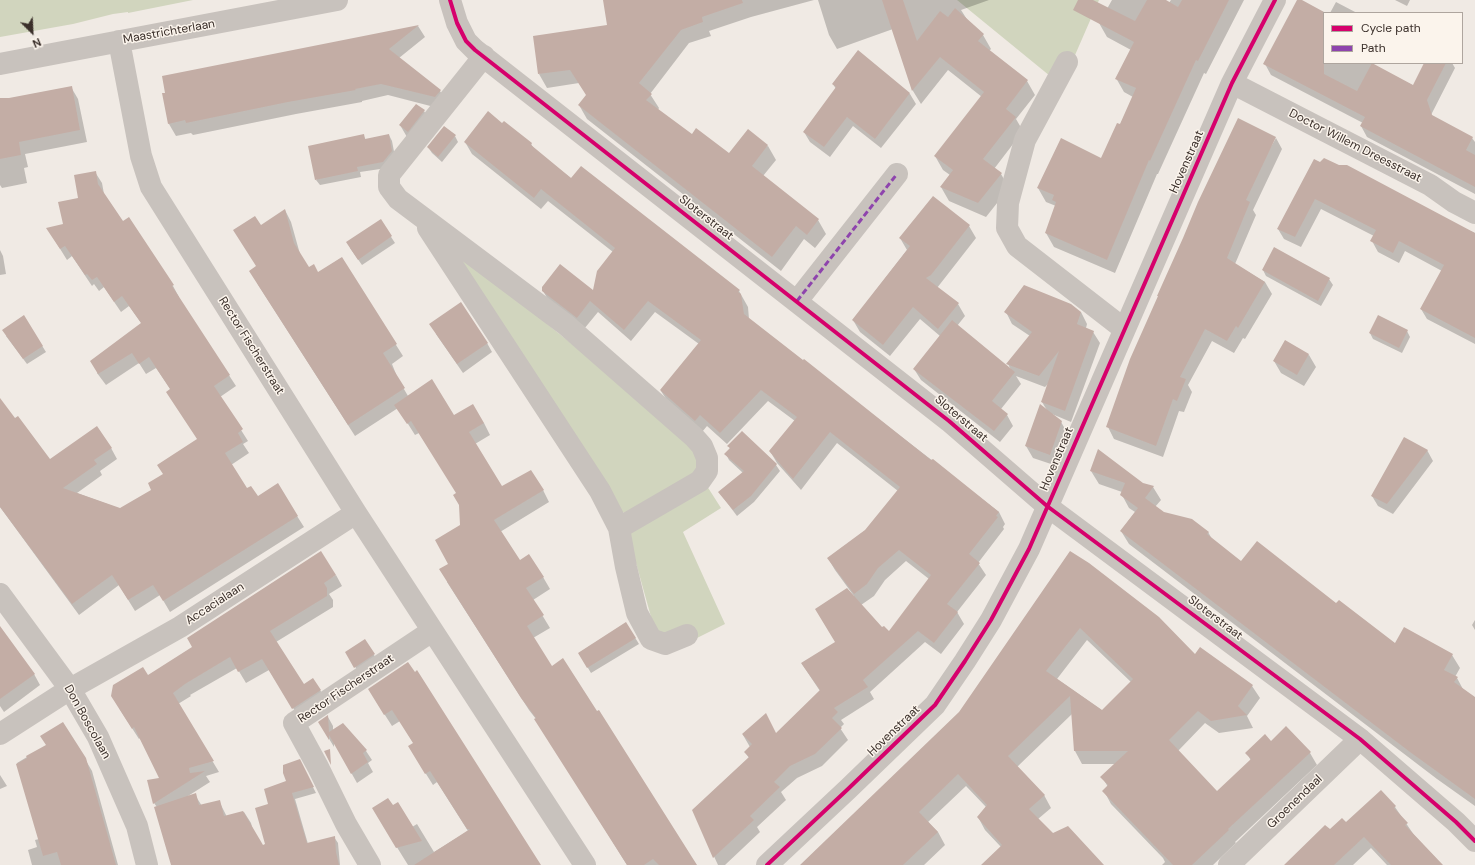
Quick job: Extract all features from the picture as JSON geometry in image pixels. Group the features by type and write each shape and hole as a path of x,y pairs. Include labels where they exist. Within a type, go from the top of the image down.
{"street":[{"name":"Maastrichterlaan","path":"0,64 119,41 287,5 337,0"},
{"name":"Sloterstraat","path":"450,0 457,23 466,41 475,50 949,421 1047,506 1360,739 1456,822 1475,841"},
{"name":"Hovenstraat","path":"767,865 935,705 991,620 1028,549 1232,83 1275,0"},
{"name":"Rector Fischerstraat","path":"119,41 141,156 151,187 356,513 584,865"},
{"path":"484,56 389,175 389,187 398,199 566,325 694,437 702,446 707,458 707,471 700,481 619,528"},
{"path":"1066,62 1025,140 1008,203 1007,228 1017,246 1124,328"},
{"name":"Doctor Willem Dreesstraat","path":"1232,83 1430,185 1454,202 1475,213"},
{"path":"797,301 897,174"},
{"path":"419,215 600,491 619,528 626,567 637,613 651,639 665,644 687,635"},
{"name":"Accacialaan","path":"0,734 70,689 180,627 356,513"},
{"name":"Don Boscolaan","path":"0,594 70,689 98,737 137,826 146,865"},
{"name":"Rector Fischerstraat","path":"370,865 346,824 294,723 432,631"},
{"name":"Groenendaal","path":"1229,865 1360,739"},
{"name":"Rector Fischerstraat","path":"346,824 351,865"}],"green space":[{"path":"0,0 193,0 128,13 113,14 73,24 0,37"},
{"path":"957,0 1099,0 1072,62 1050,76"},
{"path":"439,236 669,423 700,458 697,475 631,515 622,512"},
{"path":"705,483 721,508 683,532 725,624 697,638 691,625 669,635 655,631 629,538 633,528"}],"building":[{"path":"603,0 742,0 743,3 702,17 703,22 681,30 639,83 652,94 646,100 692,134 696,128 729,153 748,129 768,145 752,166 819,219 807,235 796,226 772,257 578,105 586,95 570,70 538,74 533,36 607,25"},
{"path":"882,0 903,0 917,41 940,11 948,17 955,8 984,34 978,41 1028,80 1006,109 1016,117 983,159 1002,173 978,203 940,187 953,170 934,156 984,92 940,57 912,91"},
{"path":"1078,0 1093,0 1135,21 1147,0 1166,0 1178,7 1182,0 1229,0 1198,61 1196,60 1150,161 1149,160 1107,260 1045,233 1056,202 1052,200 1054,195 1037,188 1061,138 1101,158 1117,123 1120,124 1136,88 1115,79 1134,42 1073,10"},
{"path":"1297,0 1302,0 1324,12 1324,74 1357,91 1371,64 1413,85 1424,64 1445,64 1427,100 1432,115 1473,137 1466,150 1475,155 1475,187 1360,126 1365,117 1263,64"},
{"path":"419,25 389,49 441,90 435,97 381,84 186,123 185,120 168,124 162,93 165,93 162,76"},
{"path":"858,50 910,93 875,139 847,117 824,147 803,132 836,87 832,84"},
{"path":"72,86 80,130 19,142 21,155 0,159 0,98 9,98"},
{"path":"416,104 425,110 408,132 399,125"},
{"path":"488,111 502,123 504,121 532,143 531,145 571,178 581,166 740,290 738,292 741,294 744,314 803,360 804,359 931,460 933,459 999,512 996,516 998,517 969,554 980,563 947,604 958,612 934,643 918,631 863,680 868,687 834,708 838,712 832,718 842,728 815,754 790,766 774,782 780,787 750,816 754,820 713,858 692,810 749,757 744,752 752,744 742,734 766,713 776,733 820,690 801,663 835,642 815,609 847,588 882,627 884,626 889,631 931,575 899,550 878,568 867,584 854,594 827,558 865,530 900,487 830,432 793,479 769,451 797,417 761,390 720,433 700,415 695,421 660,390 701,340 648,301 624,330 590,301 577,318 542,291 542,287 560,264 593,290 597,271 615,248 541,189 534,198 464,142"},
{"path":"1238,118 1276,137 1246,200 1250,202 1227,258 1265,282 1238,328 1236,326 1227,341 1205,329 1180,377 1186,379 1177,401 1173,399 1156,446 1106,427 1130,359 1198,202"},
{"path":"444,126 456,135 438,157 427,147"},
{"path":"364,134 365,139 389,134 392,151 383,162 357,167 358,171 315,180 308,146"},
{"path":"1324,158 1339,165 1347,165 1475,233 1475,338 1420,309 1444,265 1399,241 1393,253 1370,241 1376,230 1315,199 1295,237 1277,229 1314,159 1320,162"},
{"path":"96,171 98,184 123,221 129,217 174,285 172,286 230,375 214,386 243,429 238,433 243,442 225,453 247,488 251,486 258,496 278,483 298,516 163,601 153,585 128,600 112,575 72,604 0,507 0,398 15,418 18,416 50,459 97,426 112,448 94,460 97,464 63,488 120,508 151,490 148,483 163,474 157,465 197,439 166,392 170,389 149,357 139,364 132,353 98,374 90,361 141,323 122,296 114,302 97,277 92,280 87,274 85,275 65,246 60,249 46,228 63,224 58,202 78,198 74,175"},
{"path":"933,196 970,225 931,275 926,278 959,303 938,329 913,307 883,345 852,320 910,246 899,238"},
{"path":"285,209 294,243 309,267 314,264 318,272 342,257 397,344 383,353 405,388 348,425 249,271 256,266 233,230 255,216 261,225"},
{"path":"381,219 392,236 358,260 346,242"},
{"path":"1274,247 1330,278 1318,301 1262,270"},
{"path":"1024,285 1071,304 1081,312 1077,324 1094,331 1065,411 1041,402 1059,351 1039,376 1006,364 1032,332 1004,312"},
{"path":"461,302 488,343 457,364 429,324"},
{"path":"24,315 43,346 23,359 2,330"},
{"path":"1378,315 1408,330 1399,348 1369,333"},
{"path":"952,320 1015,372 992,401 1008,414 994,431 913,369"},
{"path":"1285,340 1309,354 1297,375 1273,361"},
{"path":"432,379 454,415 473,404 484,423 469,432 502,486 531,470 544,490 494,520 520,560 529,554 544,577 526,588 544,615 527,626 552,666 563,658 597,711 599,710 697,865 659,865 653,859 644,865 627,865 534,719 536,718 521,698 439,569 448,564 435,540 460,525 459,505 453,495 456,493 411,421 407,424 394,405"},
{"path":"1040,404 1062,421 1050,455 1025,446"},
{"path":"742,431 777,464 751,496 733,510 718,492 744,471 724,454 730,448 727,446"},
{"path":"1404,437 1428,450 1387,504 1371,496"},
{"path":"1098,449 1143,483 1154,486 1145,498 1164,512 1192,519 1209,532 1207,534 1241,561 1257,541 1336,603 1339,600 1395,643 1404,627 1453,654 1444,670 1458,677 1454,682 1475,697 1475,799 1410,752 1120,531 1138,508 1120,495 1125,483 1090,471"},
{"path":"321,551 336,575 324,583 327,588 327,596 270,631 304,684 313,678 321,690 292,709 262,659 238,672 230,657 185,684 173,693 214,761 189,768 190,773 205,771 153,804 147,780 159,778 134,727 132,729 111,696 113,685 143,667 148,675 192,647 187,638"},
{"path":"1070,551 1089,563 1159,617 1195,654 1200,647 1253,685 1238,706 1247,715 1211,721 1198,711 1169,740 1217,791 1251,759 1245,753 1265,734 1271,741 1286,726 1311,752 1228,829 1229,830 1192,865 1173,865 1102,791 1108,785 1100,777 1128,751 1074,751 1070,696 1008,756 1045,795 1029,809 1053,833 1068,826 1104,865 981,865 1002,845 977,817 987,805 958,774 919,812 938,832 903,865 800,865 959,712","holes":["1080,628 1133,679 1102,710 1046,671"]},
{"path":"626,622 636,638 587,668 578,653"},
{"path":"0,626 35,674 0,699"},
{"path":"365,639 375,654 354,668 345,652"},
{"path":"408,662 415,672 417,670 541,865 414,865 470,829 467,829 430,771 425,774 408,746 413,743 392,710 384,715 368,689"},
{"path":"328,715 329,732 343,723 367,750 363,753 368,762 351,774 329,735 329,740 318,722"},
{"path":"63,722 86,758 116,865 61,865 57,852 43,856 16,764 27,758 26,756 46,745 40,736"},
{"path":"330,749 331,765 324,751"},
{"path":"300,759 314,787 292,793 307,843 335,836 339,865 171,865 154,807 196,793 199,805 220,800 224,816 243,811 263,845 265,844 255,808 268,804 264,789 286,781 283,773 283,765"},
{"path":"1381,790 1396,806 1394,808 1408,823 1405,825 1443,865 1391,865 1364,837 1334,865 1284,865 1325,825 1330,829 1342,818 1346,822"},
{"path":"388,798 393,805 398,802 422,841 396,848 372,808"}],"marked path":[{"path":"797,301 897,174"}],"cycle path":[{"path":"450,0 457,23 466,41 475,50 949,421 1047,506 1360,739 1456,822 1475,841"},
{"path":"767,865 935,705 991,620 1029,549 1232,83 1275,0"}]}
